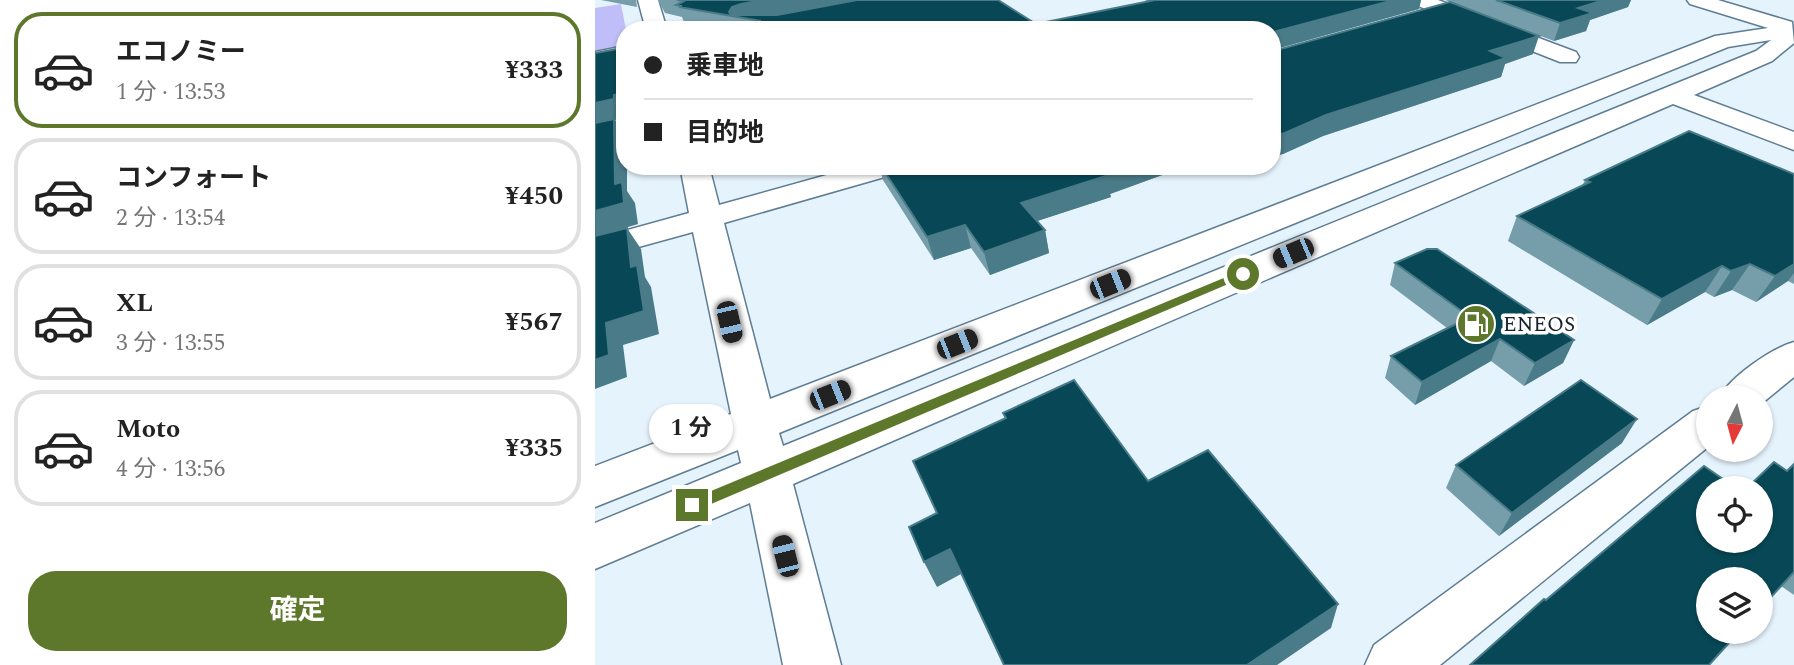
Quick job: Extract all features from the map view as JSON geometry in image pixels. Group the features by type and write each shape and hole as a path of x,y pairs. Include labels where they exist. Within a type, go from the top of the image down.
{"street":[{"path":"648,0 654,21"},
{"path":"1420,0 1568,57"},
{"path":"1697,0 1794,31"},
{"path":"1410,21 1448,10"},
{"path":"595,546 1764,56 1794,31"},
{"path":"595,487 1723,41 1794,31"},
{"path":"595,59 616,55"},
{"path":"1670,94 1794,142"},
{"path":"595,135 616,130"},
{"path":"696,175 753,425 812,665"},
{"path":"595,249 860,175"},
{"path":"1757,385 1794,356"},
{"path":"1394,665 1696,431"}],"shaded area":[{"path":"621,4 624,21 616,21 616,50 595,54 595,8"}],"building":[{"path":"677,0 763,0 732,7 729,12 731,15 777,15 857,0 998,0 1031,21 761,21 676,5 684,1"},
{"path":"1155,0 1394,0 1281,30 1281,21 1051,21"},
{"path":"1496,0 1604,0 1578,8 1593,13 1560,23"},
{"path":"1450,2 1539,36 1490,51 1506,58 1326,115 1281,134 1281,49"},
{"path":"616,49 616,94 614,99 595,103 595,53"},
{"path":"614,119 615,184 622,182 624,203 595,211 595,123"},
{"path":"1689,131 1794,174 1794,264 1775,276 1750,264 1731,271 1722,266 1662,299 1517,216 1590,182 1585,180"},
{"path":"887,175 1109,175 1021,203 1045,230 984,252 965,225 927,237"},
{"path":"627,228 631,267 637,265 644,311 606,323 609,355 595,360 595,236"},
{"path":"1427,249 1437,249 1574,340 1535,363 1500,339 1422,382 1391,356 1470,317 1395,263"},
{"path":"1074,380 1148,481 1208,450 1338,604 1247,665 1004,665 950,549 924,562 909,527 937,513 913,461 1006,418 1003,413"},
{"path":"1581,380 1637,419 1512,513 1456,465"},
{"path":"1774,462 1787,471 1794,464 1794,572 1773,595 1773,567 1696,567 1696,644 1728,644 1709,665 1470,665 1544,599 1704,466 1719,476 1696,476 1696,553 1773,553 1773,476 1759,476"}],"place":[{"name":"ENEOS","path":"1476,324"}],"route":[{"path":"692,505 1243,274"}]}
